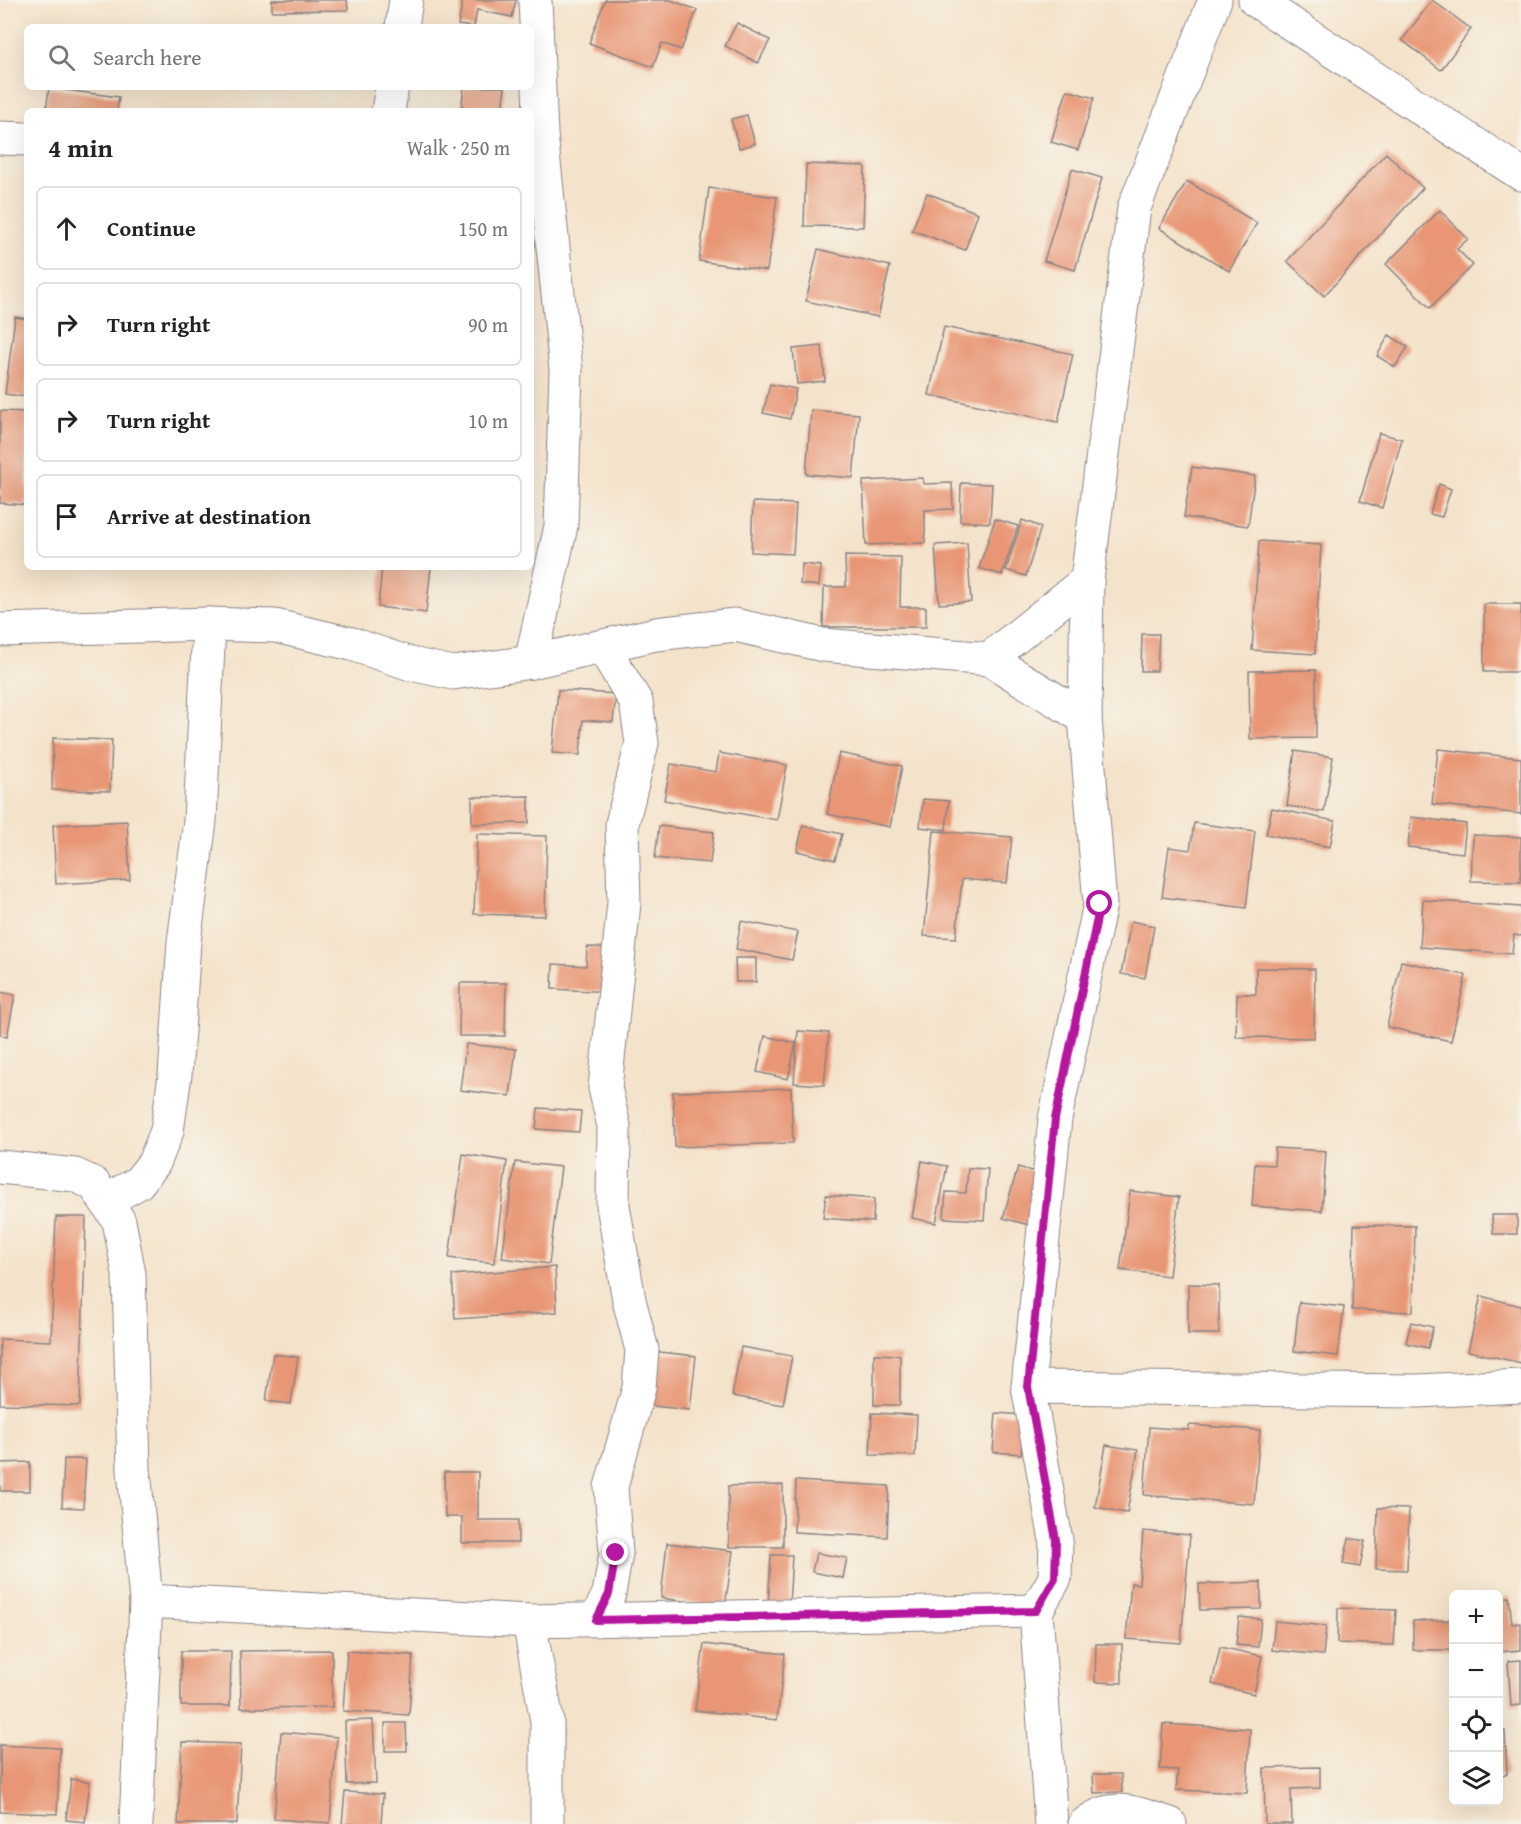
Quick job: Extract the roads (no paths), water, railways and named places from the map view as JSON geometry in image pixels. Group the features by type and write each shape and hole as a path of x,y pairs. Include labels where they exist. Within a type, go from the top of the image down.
{"street":[{"path":"402,24 406,0"},
{"path":"531,662 561,526 566,370 536,134 535,0"},
{"path":"1051,1824 1036,1611 1055,1578 1056,1540 1028,1387 1055,1119 1100,904 1085,718 1087,580 1134,208 1215,0"},
{"path":"1255,0 1521,174"},
{"path":"388,108 392,90"},
{"path":"0,138 24,139"},
{"path":"989,659 1087,580"},
{"path":"0,630 209,624 275,626 352,644 411,664 453,674 603,648 656,634 735,625 823,645 989,659 1085,718"},
{"path":"107,1200 138,1183 154,1163 167,1131 175,1075 184,942 200,821 209,624"},
{"path":"596,1620 609,1594 616,1553 611,1487 639,1388 642,1350 628,1300 613,1204 614,1126 605,1088 624,903 622,824 642,743 636,702 603,648"},
{"path":"0,1167 75,1175 94,1184 107,1200 119,1221 129,1274 134,1470 146,1601 136,1824"},
{"path":"1028,1387 1418,1391 1521,1386"},
{"path":"146,1601 529,1621 1036,1611"},
{"path":"529,1621 547,1721 547,1824"},
{"path":"1085,1824 1099,1813 1126,1811 1170,1824"}]}
